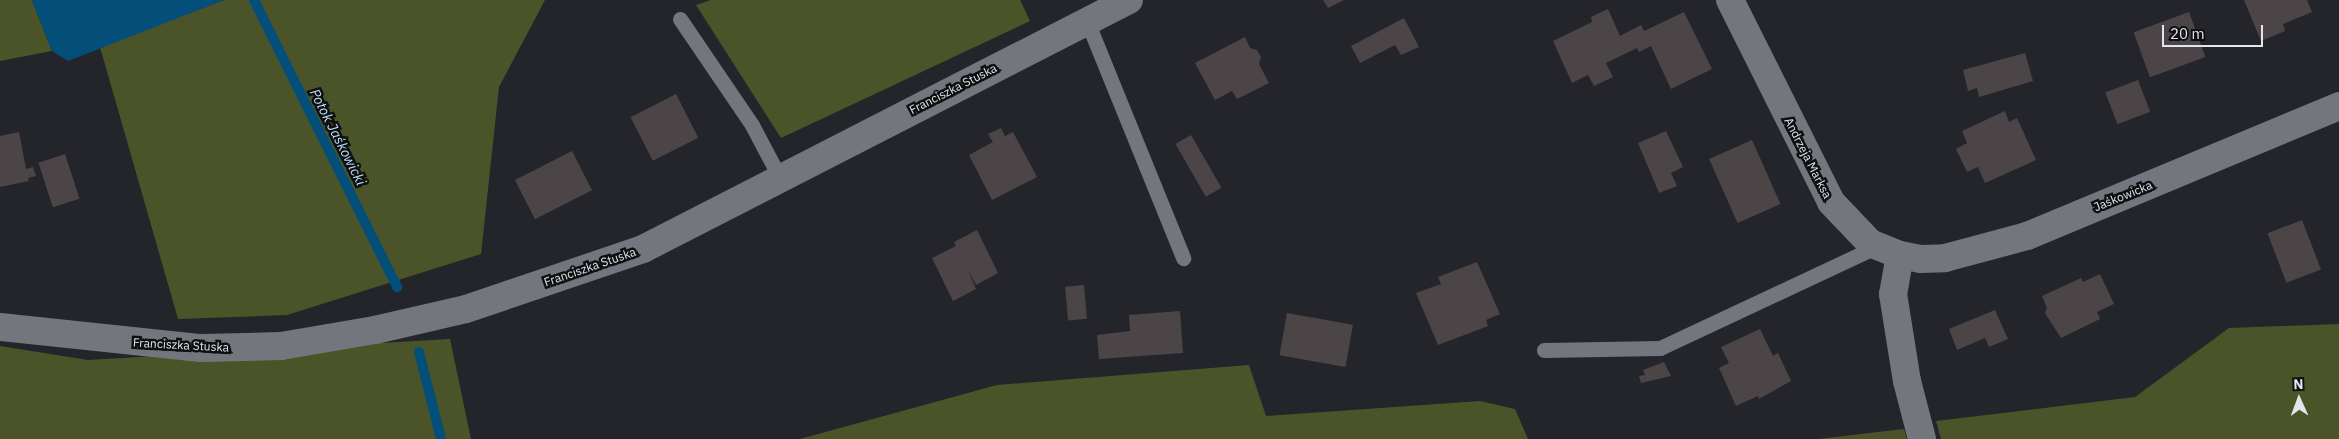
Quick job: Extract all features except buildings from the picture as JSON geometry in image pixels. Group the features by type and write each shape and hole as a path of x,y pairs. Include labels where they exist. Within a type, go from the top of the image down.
{"street":[{"name":"Franciszka Stuska","path":"0,327 201,348 281,346 375,330 466,309 642,249 1129,0"},
{"name":"Andrzeja Marksa","path":"1730,0 1831,202 1870,243 1889,250"},
{"name":"Jaśkowicka","path":"1889,250 1945,258 2027,236 2339,106"},
{"path":"1889,250 1893,294 1907,381 1922,439"}],"lane":[{"path":"680,19 752,125 780,178"},
{"path":"1087,21 1184,258"},
{"path":"1544,350 1660,348 1889,250"}],"green space":[{"path":"0,0 32,0 52,51 0,61"},
{"path":"224,0 545,0 499,87 481,254 287,315 178,319 100,47"},
{"path":"711,0 1020,0 1030,21 781,138 696,5"},
{"path":"2339,324 2339,439 1941,439 1936,421 2135,397 2229,328"},
{"path":"450,339 471,439 0,439 0,346 88,360"},
{"path":"1249,365 1266,416 1480,401 1515,409 1528,439 800,439 997,385"},
{"path":"1904,429 1907,439 1818,439"}],"water":[{"path":"32,0 224,0 68,61 52,51"}],"waterway":[{"name":"Potok Jaśkowicki","path":"254,0 397,287"},
{"path":"419,352 441,439"}]}
